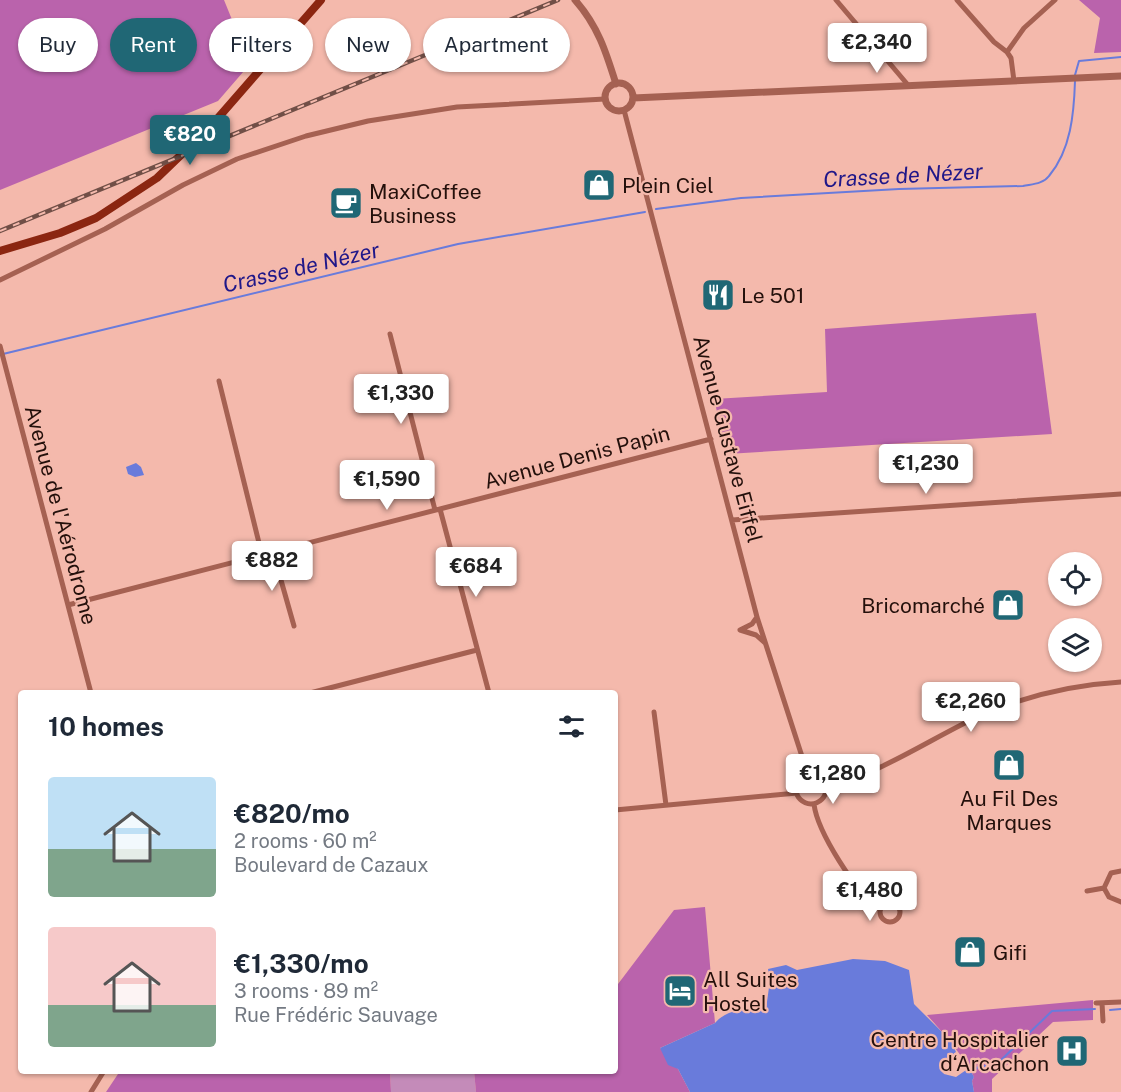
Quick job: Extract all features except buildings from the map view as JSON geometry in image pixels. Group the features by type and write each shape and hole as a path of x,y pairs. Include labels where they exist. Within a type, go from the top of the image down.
{"main road":[{"path":"0,251 60,233 96,218 157,178 211,126 321,0"}],"street":[{"path":"575,0 589,16 601,37 616,84"},
{"path":"836,0 908,85"},
{"path":"957,0 994,42 1007,52 1011,58 1014,81"},
{"path":"1007,52 1024,28 1055,0"},
{"path":"633,98 1121,76"},
{"path":"616,84 626,85 633,98 631,104 624,110 612,110 605,99 610,87 616,84"},
{"path":"0,280 105,229 217,168 306,136 368,121 457,107 605,99"},
{"name":"Avenue Gustave Eiffel","path":"624,110 757,617 808,775"},
{"path":"390,334 488,690"},
{"name":"Avenue de l'Aérodrome","path":"1,348 90,690"},
{"path":"219,381 262,555"},
{"name":"Avenue Denis Papin","path":"68,605 711,439"},
{"path":"732,520 1121,494"},
{"path":"273,552 294,626"},
{"path":"757,617 752,624 740,630 756,635 766,644"},
{"path":"321,690 477,650"},
{"path":"826,787 891,764 977,718 1035,695 1098,683 1121,682"},
{"path":"654,712 666,806"},
{"path":"808,775 820,777 826,787 823,798 814,804 804,802 797,793 798,782 808,775"},
{"path":"618,810 797,793"},
{"path":"814,804 820,827 868,901 880,909"},
{"path":"1121,871 1107,877 1104,888 1109,897 1121,902"},
{"path":"1088,891 1104,888"},
{"path":"1103,1021 1099,1003 1121,1002"},
{"path":"91,1092 102,1074"}],"shaded area":[{"path":"0,0 224,0 231,18 209,18 209,72 243,72 218,101 0,190"},
{"path":"1079,0 1121,0 1121,52 1094,53 1100,18"},
{"path":"1036,313 1052,434 727,454 714,399 827,392 825,329"},
{"path":"705,907 715,1023 660,1048 678,1069 690,1092 476,1092 474,1074 618,1074 618,984 674,910"},
{"path":"1093,1000 1093,1020 1053,1022 992,1079 992,1092 974,1092 972,1081 974,1077 952,1044 927,1015"},
{"path":"118,1074 390,1074 391,1092 106,1092"},
{"path":"390,1074 474,1074 476,1092 391,1092"}],"water":[{"path":"136,463 141,467 144,475 135,477 128,474 126,467"},
{"path":"853,959 885,961 909,970 914,1004 951,1041 956,1052 946,1060 941,1070 944,1074 956,1077 969,1068 974,1077 972,1081 974,1092 690,1092 678,1069 668,1065 660,1048 715,1023 726,1014 745,1009 766,1009 770,980 768,969 786,965 797,970"}],"waterway":[{"name":"Crasse de Nézer","path":"1075,75 1079,61 1121,57"},
{"name":"Crasse de Nézer","path":"656,209 741,198 899,189 1023,186 1044,181 1056,166 1067,143 1074,106 1075,81"},
{"name":"Crasse de Nézer","path":"3,354 458,244 645,212"},
{"path":"972,1072 978,1067 997,1064 1052,1011 1095,1009"},
{"path":"1110,1010 1121,1009"}],"railway":[{"path":"0,231 558,0"}],"place":[{"name":"Plein Ciel","path":"599,185"},
{"name":"MaxiCoffee Business","path":"346,203"},
{"name":"Le 501","path":"718,295"},
{"name":"Bricomarché","path":"1008,605"},
{"name":"Au Fil Des Marques","path":"1009,765"},
{"name":"Gifi","path":"970,952"},
{"name":"All Suites Hostel","path":"680,991"},
{"name":"Centre Hospitalier d‘Arcachon","path":"1072,1051"}]}
